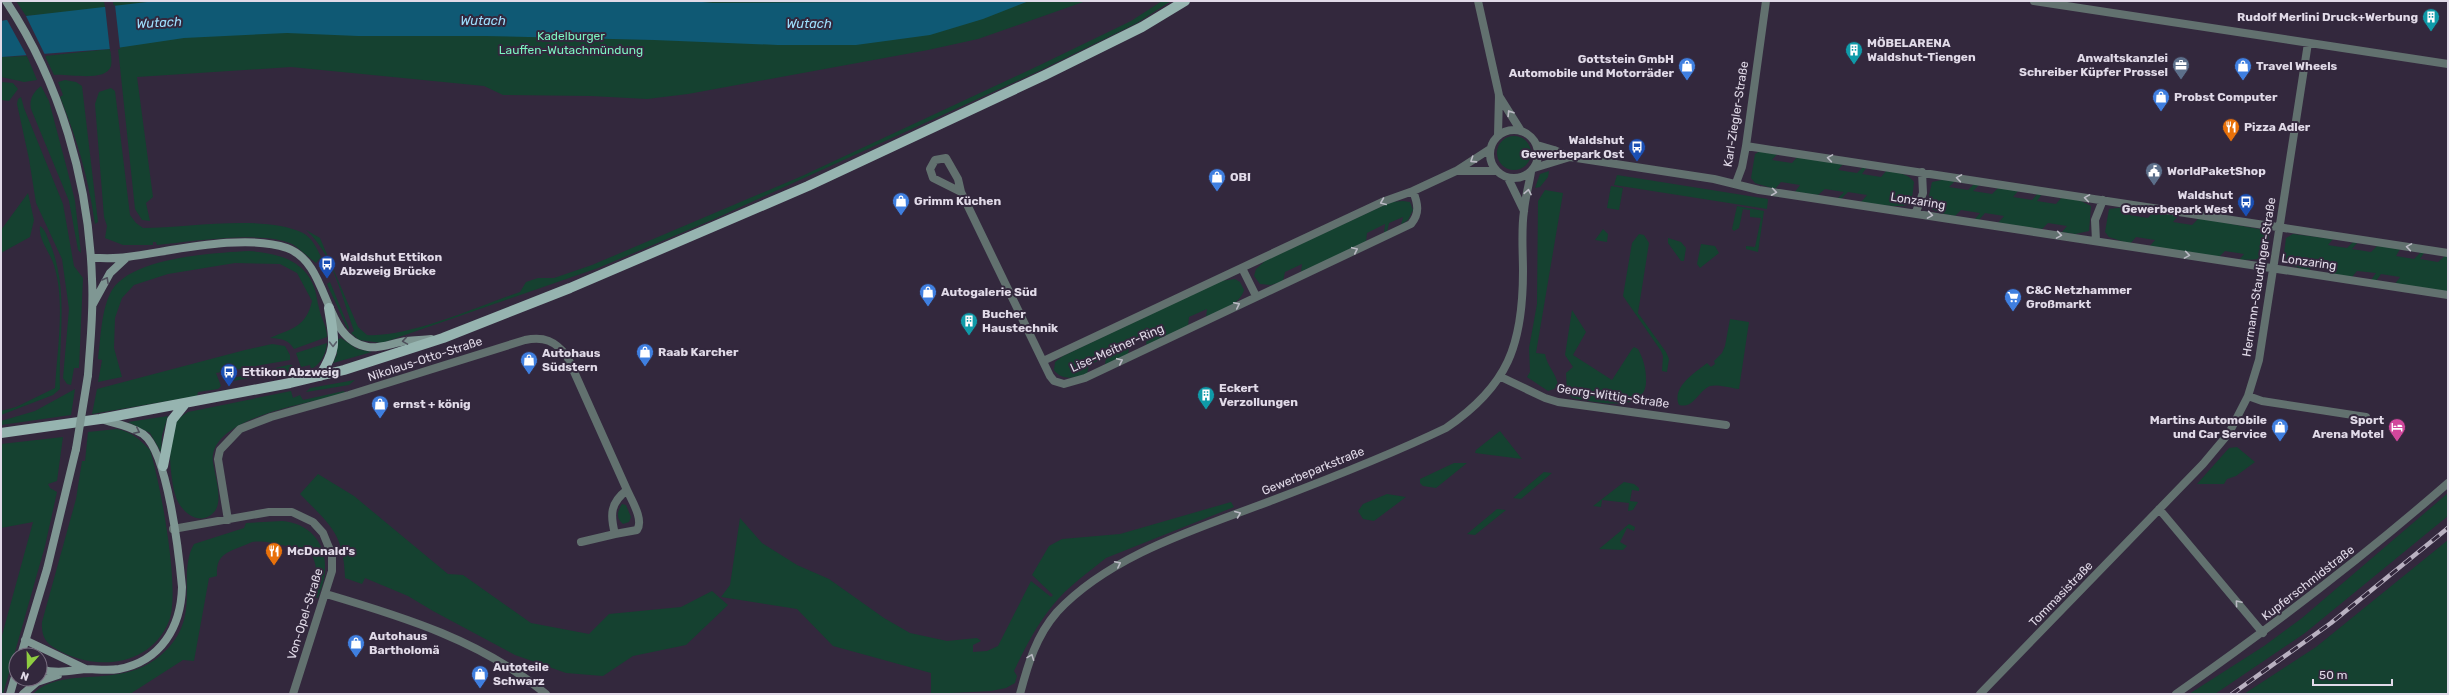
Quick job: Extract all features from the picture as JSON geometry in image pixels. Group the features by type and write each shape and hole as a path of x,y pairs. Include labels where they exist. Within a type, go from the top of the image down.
{"main road":[{"path":"6,1 33,49 55,98 79,174 91,258 92,306 88,375 76,449 47,569 23,647"},
{"path":"1,433 184,405 290,384 443,338 570,288 808,186 1052,72 1142,26 1185,1"},
{"path":"91,258 126,258 218,244 276,245 289,249 302,257 318,279 329,308 345,334 365,347 443,338"},
{"path":"92,306 110,273 126,258"},
{"path":"320,376 330,360 334,346 329,308"},
{"path":"163,466 172,420 184,405"},
{"path":"23,694 36,682 64,673 86,669 119,669 133,665 151,655 165,641 177,623 181,603 182,587 163,466 154,446 144,435 131,428 100,419"},
{"path":"25,640 26,647"},
{"path":"25,640 86,669"},
{"path":"48,670 64,673"}],"street":[{"path":"1478,1 1499,95 1498,135 1490,149 1491,164 1496,171 1508,178 1524,177 1533,170"},
{"name":"Karl-Ziegler-Straße","path":"1537,145 1554,150 1570,158 1736,183 1742,167 1746,146 1766,1"},
{"path":"2034,1 2448,64"},
{"name":"Hermann-Staudinger-Straße","path":"2248,396 2259,360 2272,268 2308,43"},
{"path":"1499,95 1521,131"},
{"path":"1498,135 1513,130 1521,131 1528,134 1537,145"},
{"name":"Gewerbeparkstraße","path":"1020,694 1030,657 1041,635 1057,613 1095,578 1146,550 1327,479 1446,428 1467,414 1486,396 1501,377 1512,354 1522,310 1524,211 1533,170 1538,161 1537,145"},
{"path":"1746,146 2448,253"},
{"name":"Lise-Meitner-Ring","path":"1413,191 1418,203 1417,217 1411,224 1085,378 1064,384 1054,381 1043,361 1382,202 1413,191 1456,171 1490,149"},
{"path":"961,192 933,178 930,169 935,160 942,157 948,160 958,179 961,192 1043,361"},
{"name":"Karl-Ziegler-Straße","path":"1533,170 1570,158"},
{"name":"Lise-Meitner-Ring","path":"1456,171 1496,171"},
{"path":"1916,212 1923,193 1922,172"},
{"name":"Gewerbeparkstraße","path":"1508,178 1524,211"},
{"name":"Lonzaring","path":"1736,183 1759,190 1916,212 2448,295"},
{"path":"2096,241 2095,220 2103,200"},
{"path":"1242,268 1256,296"},
{"name":"Nikolaus-Otto-Straße","path":"228,520 218,459 220,450 240,429 271,417 364,391 538,337 550,340 558,345 568,356 640,520 640,526 637,530 581,542"},
{"name":"Georg-Wittig-Straße","path":"1501,377 1545,398 1558,402 1726,425"},
{"path":"2248,396 2262,400 2366,417"},
{"name":"Tommasistraße","path":"1980,694 2217,449 2229,433 2248,396"},
{"name":"Kupferschmidstraße","path":"2176,694 2263,633 2378,544 2448,483"},
{"path":"615,534 611,512 620,496 627,490"},
{"path":"2158,509 2263,633"},
{"name":"Von-Opel-Straße","path":"173,529 284,511 299,514 312,522 323,533 332,555 332,571 326,594 293,694"},
{"path":"326,594 414,621 481,650 546,694"}],"green space":[{"path":"16,1 104,1 105,8 26,16"},
{"name":"Kadelburger Lauffen-Wutachmündung","path":"113,1 1086,1 978,39 928,50 688,94 647,99 591,96 503,95 484,86 291,67 137,77 153,197 146,203 150,221 142,220 135,209"},
{"path":"1162,1 1171,1 1137,23 1041,70 712,220 598,268 382,343 359,340 351,333 354,331 336,277 323,251 306,230 320,238 358,327 367,335 384,335 402,332 444,320 520,292 526,282 538,278 554,278 592,265 802,176 1131,21"},
{"path":"110,49 111,66 108,71 94,76 54,75 45,56"},
{"path":"27,56 37,80 24,82 1,77 1,57"},
{"path":"65,80 76,82 82,86 98,222 95,224 82,159 60,97 63,95 58,82"},
{"path":"1,82 13,83 18,89 9,101 1,100"},
{"path":"41,86 49,101 75,201 81,253 78,250 69,201 31,109 32,96"},
{"path":"111,88 115,91 130,215 136,223 143,228 225,223 267,224 286,227 306,235 314,244 321,257 316,263 292,244 280,240 264,238 246,237 157,245 156,242 153,242 153,245 123,245 105,238 107,226 104,217 95,104 99,92"},
{"path":"21,97 24,108 63,204 74,266 83,278 79,368 74,368 71,385 67,384 63,378 69,309 62,259 36,203 29,159 17,104 18,99"},
{"path":"1517,136 1526,141 1530,146 1530,160 1526,165 1521,169 1511,170 1507,169 1498,160 1497,150 1498,146 1507,137"},
{"path":"1760,151 1778,153 1772,160 1792,163 1798,156 1843,164 1838,170 1857,173 1863,167 1867,167 1862,174 1881,177 1887,170 1902,174 1912,179 1914,182 1911,201 1907,205 1902,206 1879,205 1861,202 1867,195 1848,192 1841,199 1838,198 1844,192 1825,189 1818,195 1795,192 1800,185 1781,182 1775,189 1755,183 1751,178 1755,154"},
{"path":"1549,171 1548,177 1540,187 1535,188 1540,174"},
{"path":"1617,175 1768,199 1767,209 1614,185"},
{"path":"1942,180 1955,181 1949,187 1968,190 1974,184 1979,185 1973,191 1992,194 1999,187 2019,190 2013,197 2032,200 2038,193 2042,194 2037,201 2056,204 2062,197 2079,200 2091,206 2089,231 2075,234 2062,232 2067,226 2048,223 2042,229 1998,223 2004,216 1985,213 1979,220 1975,219 1980,213 1961,210 1955,216 1940,212 1927,205 1932,182"},
{"path":"1611,186 1623,188 1619,210 1607,208"},
{"path":"1545,190 1563,193 1536,353 1545,354 1557,381 1558,385 1554,389 1548,391 1527,377 1530,372 1529,348 1537,304 1538,201"},
{"path":"28,193 34,220 30,237 1,253 1,230"},
{"path":"1391,202 1410,202 1413,210 1408,220 1401,225 1403,217 1389,223 1387,232 1384,233 1385,224 1367,233 1366,242 1301,272 1302,264 1285,272 1283,281 1271,285 1260,284 1254,276 1256,269 1266,260"},
{"path":"1737,206 1764,211 1758,252 1746,249 1746,246 1755,247 1761,218 1750,217 1750,210 1743,209 1739,228 1734,231 1732,229"},
{"path":"2125,207 2135,208 2129,215 2148,218 2154,211 2179,215 2173,222 2192,225 2199,218 2264,230 2269,235 2266,259 2239,260 2244,254 2225,251 2219,257 2149,247 2155,240 2136,237 2130,244 2109,237 2105,232 2109,209"},
{"path":"40,226 45,231 49,241 59,277 62,314 60,389 53,395 1,415 1,411 16,407 55,388 60,328 60,297 55,269 41,237"},
{"path":"1603,229 1608,234 1607,242 1595,240"},
{"path":"1639,234 1644,235 1649,243 1638,313 1666,352 1669,359 1667,372 1662,371 1663,356 1661,351 1623,296 1632,243"},
{"path":"2293,234 2333,239 2328,245 2347,248 2353,242 2357,243 2352,249 2371,252 2377,246 2400,249 2396,256 2414,259 2421,252 2424,253 2420,259 2438,262 2445,256 2448,256 2448,292 2395,284 2400,277 2381,274 2376,281 2371,280 2376,273 2357,271 2352,277 2327,274 2333,267 2314,265 2308,271 2283,262 2286,238"},
{"path":"1668,238 1681,242 1686,248 1684,261 1681,261 1668,243"},
{"path":"1701,244 1715,246 1719,253 1700,268 1697,264"},
{"path":"249,251 280,256 298,265 305,272 311,280 315,290 327,337 294,349 284,340 270,338 297,326 306,316 312,301 297,273 280,264 235,263 168,274 134,285 122,298 115,318 114,348 122,377 98,382 102,360 98,359 104,314 108,298 112,290 122,279 137,270 175,259 215,253"},
{"path":"1235,279 1240,282 1244,290 1242,295 1234,304 1223,310 1206,318 1207,309 1189,317 1188,326 1146,346 1147,337 1130,345 1128,354 1105,365 1106,357 1089,365 1087,374 1069,378 1061,376 1054,370 1055,362 1063,356 1220,281"},
{"path":"330,282 349,328 348,330 327,284"},
{"path":"1572,310 1586,332 1573,355 1612,380 1632,349 1634,347 1638,349 1644,363 1646,379 1644,390 1639,398 1630,402 1618,404 1594,402 1572,398 1567,392 1566,373 1573,367 1565,355"},
{"path":"1730,319 1749,322 1739,389 1710,386 1692,402 1684,406 1679,405 1677,398 1681,386 1691,375 1707,363 1711,367 1715,364 1714,361 1722,353 1725,346"},
{"path":"341,338 357,349 372,352 333,363 337,354 337,340"},
{"path":"327,343 324,355 315,367 311,369 310,365 301,367 296,353"},
{"path":"272,344 285,346 290,355 290,360 216,373 221,386 218,389 198,392 197,396 92,414 97,389"},
{"path":"292,365 295,374 279,378 265,375 233,381 233,378"},
{"path":"355,380 349,385 306,392 310,388"},
{"path":"75,389 71,415 1,425 1,421 35,411"},
{"path":"291,391 293,398 300,395 303,400 344,391 346,394 288,407 265,414 244,423 226,434 215,447 213,463 217,481 218,501 215,511 209,516 203,518 191,516 185,512 175,494 170,456 172,435 174,427 179,419 188,412"},
{"path":"168,416 162,435 161,452 150,433 128,422"},
{"path":"117,429 135,436 150,450 159,486 168,536 171,562 172,606 169,621 161,635 151,646 139,654 125,660 96,662 66,654 55,648 47,642 43,634 42,622 76,499 82,461 85,461 88,432"},
{"path":"1500,431 1522,459 1475,453 1476,450"},
{"path":"63,437 57,481 48,484 50,488 57,492 45,546 16,647 8,647 8,676 3,694 1,694 1,639 33,522 1,528 1,444"},
{"path":"2237,447 2255,462 2236,476 2227,479 2224,484 2197,484 2229,448"},
{"path":"1454,463 1467,463 1436,488 1423,486 1420,483 1420,479"},
{"path":"1544,472 1552,473 1521,499 1513,498"},
{"path":"318,474 354,496 448,574 463,575 531,623 589,634 609,614 681,607 712,591 728,605 686,645 633,656 603,676 566,673 515,655 408,596 365,578 362,584 345,578 342,550 333,530 300,494"},
{"path":"1624,482 1634,484 1639,488 1639,491 1632,490 1630,501 1638,502 1633,510 1628,511 1629,503 1602,500 1601,507 1593,506"},
{"path":"2448,493 2448,516 2305,633 2215,694 2189,694 2264,646 2302,618"},
{"path":"1387,494 1406,497 1374,521 1363,519 1358,511 1363,504"},
{"path":"1231,502 1234,507 1106,558 1078,580 1047,612 1032,636 1014,671 1017,676 1015,683 1006,688 991,691 931,694 931,673 833,646 797,609 721,597 730,585 740,518 762,543 797,565 829,579 884,618 910,633 947,641 977,638 981,641 973,645 973,652 987,651 998,646 1031,581 1051,597 1053,595 1032,575 1049,546 1062,539 1120,534"},
{"path":"622,504 626,505 631,517 629,522 623,524 618,517"},
{"path":"1497,509 1506,510 1475,535 1467,534"},
{"path":"282,521 300,526 308,530 314,536 323,552 325,561 324,581 318,598 312,596 316,580 316,566 312,555 291,547 274,543 258,541 252,542 230,551 223,556 217,566 217,576 209,578 194,661 183,660 130,694 33,694 44,687 48,687 48,685 62,680 117,674 136,670 153,661 170,646 179,633 184,620 186,607 187,568 189,556 194,544 244,528 246,523"},
{"path":"1629,524 1635,527 1634,531 1627,528 1620,542 1627,546 1623,550 1599,549"},
{"path":"2448,540 2448,694 2244,694 2316,647"}],"water":[{"name":"Wutach","path":"156,1 691,1 713,3 1029,1 983,19 930,35 856,45 778,45 654,40 485,36 358,36 287,33 184,38 110,49 1,57 1,21 26,16"}],"pier":[{"path":"115,5 120,49 110,51 105,6"},
{"path":"24,14 46,57 28,58 6,18"}],"railway":[{"path":"2232,694 2331,623 2448,528"}],"place":[{"name":"Rudolf Merlini Druck+Werbung","path":"2431,32"},
{"name":"MÖBELARENA Waldshut-Tiengen","path":"1854,65"},
{"name":"Anwaltskanzlei Schreiber Küpfer Prossel","path":"2181,80"},
{"name":"Gottstein GmbH Automobile und Motorräder","path":"1687,81"},
{"name":"Travel Wheels","path":"2243,81"},
{"name":"Probst Computer","path":"2161,112"},
{"name":"Pizza Adler","path":"2231,142"},
{"name":"Waldshut Gewerbepark Ost","path":"1637,162"},
{"name":"WorldPaketShop","path":"2154,186"},
{"name":"OBI","path":"1217,192"},
{"name":"Grimm Küchen","path":"901,216"},
{"name":"Waldshut Gewerbepark West","path":"2246,217"},
{"name":"Waldshut Ettikon Abzweig Brücke","path":"327,279"},
{"name":"Autogalerie Süd","path":"928,307"},
{"name":"C&C Netzhammer Großmarkt","path":"2013,312"},
{"name":"Bucher Haustechnik","path":"969,336"},
{"name":"Raab Karcher","path":"645,367"},
{"name":"Autohaus Südstern","path":"529,375"},
{"name":"Ettikon Abzweig","path":"229,387"},
{"name":"Eckert Verzollungen","path":"1206,410"},
{"name":"ernst + könig","path":"380,419"},
{"name":"Martins Automobile und Car Service","path":"2280,442"},
{"name":"Sport Arena Motel","path":"2397,442"},
{"name":"McDonald's","path":"274,566"},
{"name":"Autohaus Bartholomä","path":"356,658"},
{"name":"Autoteile Schwarz","path":"480,689"}]}
